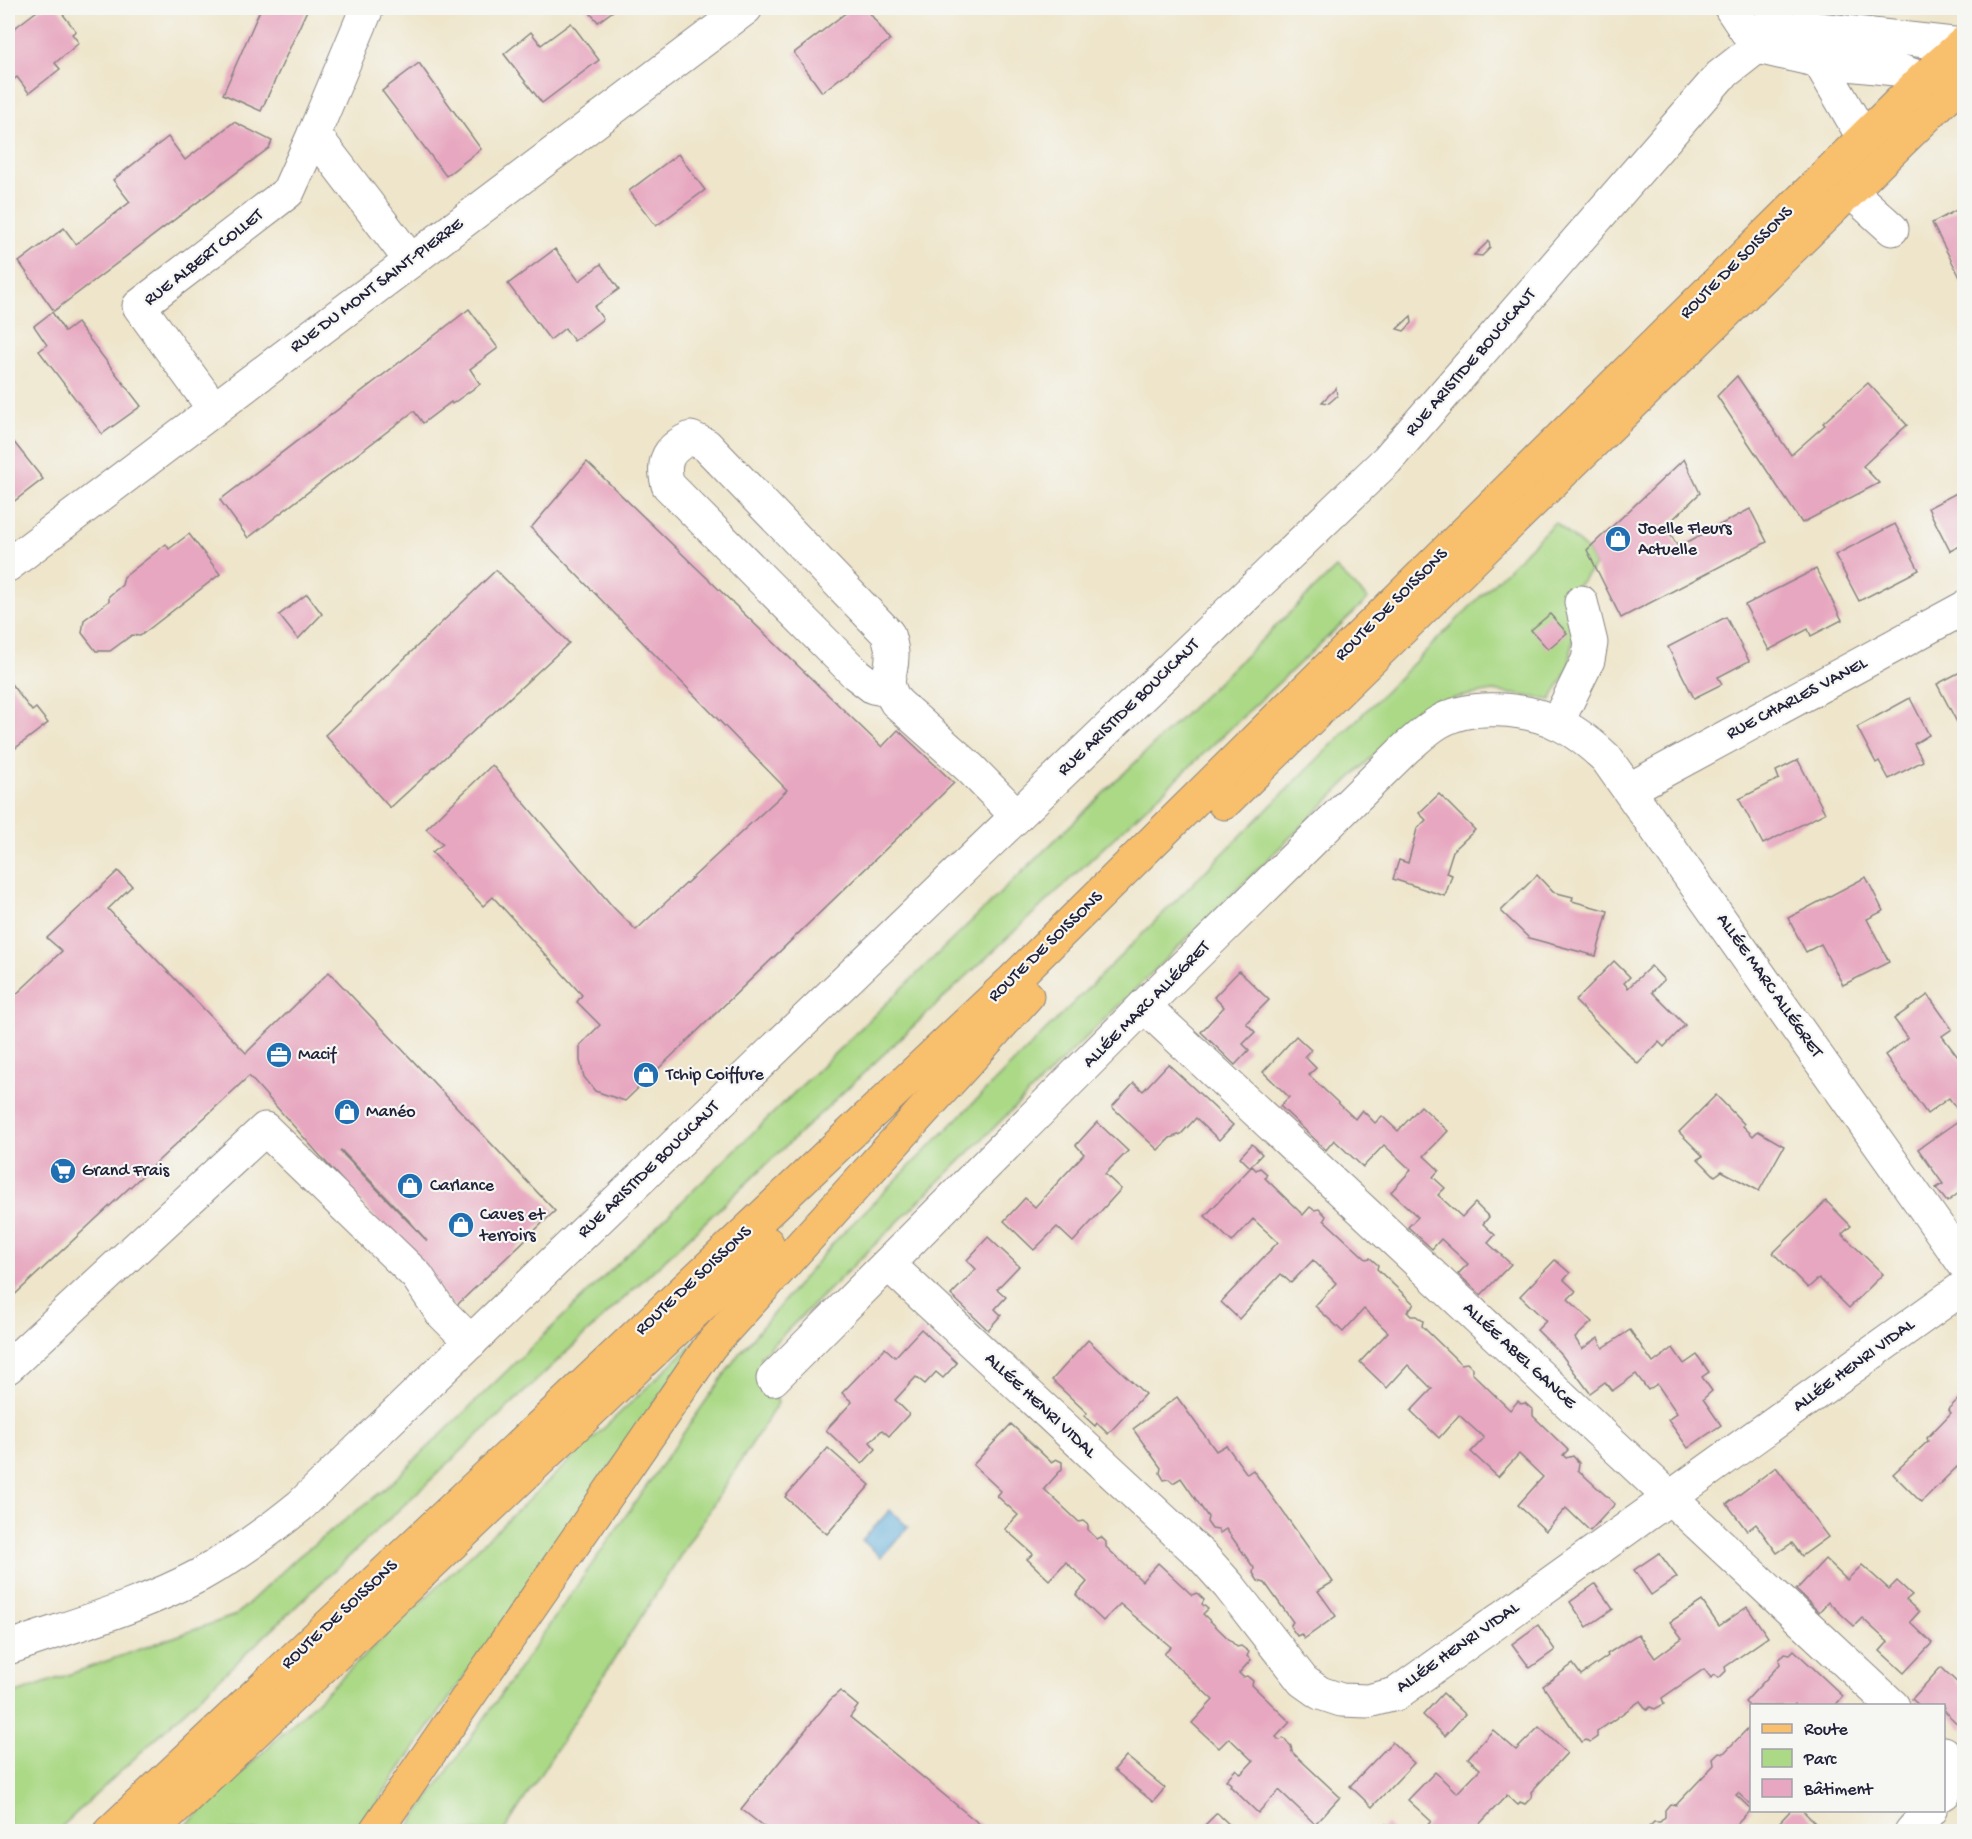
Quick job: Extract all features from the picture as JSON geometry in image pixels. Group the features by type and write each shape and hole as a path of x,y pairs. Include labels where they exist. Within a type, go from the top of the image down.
{"main road":[{"name":"ROUTE DE SOISSONS","path":"150,1832 1027,996 1625,393 1924,78 1964,44"},
{"name":"ROUTE DE SOISSONS","path":"110,1832 1012,980 1625,393 1850,191 1959,85"},
{"path":"375,1832 710,1346 1027,996"}],"street":[{"name":"RUE ALBERT COLLET","path":"214,409 139,306 288,192 367,8"},
{"name":"RUE DU MONT SAINT-PIERRE","path":"8,565 746,8"},
{"path":"1731,8 1756,47 1819,61 1895,69 1959,85"},
{"name":"RUE ARISTIDE BOUCICAUT","path":"1756,47 1777,8"},
{"name":"RUE ARISTIDE BOUCICAUT","path":"8,1648 136,1603 198,1576 252,1544 302,1505 1387,460 1720,76 1756,47 1801,27 1964,44"},
{"path":"1819,61 1864,139"},
{"path":"314,134 411,261"},
{"path":"1850,191 1892,230"},
{"path":"889,690 873,687 856,674 668,485 664,472 666,458 677,444 691,438 705,445 888,634 892,654 887,677 889,690 896,702 970,768 1017,816"},
{"path":"1557,723 1588,660 1591,643 1581,602"},
{"name":"RUE CHARLES VANEL","path":"1630,789 1965,608"},
{"name":"ALLÉE MARC ALLÉGRET","path":"773,1379 1144,1006 1406,748 1440,722 1462,713 1485,710 1534,714 1557,723 1585,739 1606,758 1965,1264"},
{"name":"ALLÉE ABEL GANCE","path":"1144,1006 1891,1704"},
{"path":"8,1367 265,1129 417,1276 441,1312 471,1342"},
{"name":"ALLÉE HENRI VIDAL","path":"888,1264 1203,1557 1229,1586 1303,1681 1320,1693 1341,1700 1368,1701 1396,1694 1965,1287"},
{"path":"1945,1756 1949,1767 1947,1796"},
{"path":"1911,1832 1931,1812"}],"green space":[{"path":"1555,522 1587,550 1595,566 1564,601 1574,632 1569,667 1551,700 1493,691 1454,698 1418,712 761,1356 778,1403 504,1831 405,1832 738,1355 834,1242"},
{"path":"1336,568 1368,599 57,1831 8,1831 8,1696 236,1615 299,1556 386,1488"},
{"path":"703,1334 357,1831 180,1831"}],"water":[{"path":"890,1510 908,1527 881,1557 862,1540"}],"building":[{"path":"41,8 58,8 76,31 72,34 79,43 55,63 60,69 29,93 17,77 8,84 8,33"},
{"path":"261,8 308,8 261,111 223,94"},
{"path":"586,8 617,8 598,22"},
{"path":"852,8 866,8 890,40 822,92 794,53"},
{"path":"928,8 943,8 933,15"},
{"path":"571,23 599,60 542,103 504,54 531,32 541,45"},
{"path":"419,63 481,149 446,176 382,91"},
{"path":"234,122 272,141 269,148 54,311 19,262 64,228 76,244 130,202 113,180 168,137 185,160"},
{"path":"678,154 705,190 656,226 629,191"},
{"path":"1964,206 1964,285 1932,223"},
{"path":"1489,241 1490,248 1482,256 1474,255"},
{"path":"555,249 579,281 601,264 619,289 594,307 603,319 574,341 565,328 550,340 508,284"},
{"path":"469,309 498,348 470,369 480,384 423,423 414,411 248,538 220,500"},
{"path":"52,312 65,332 77,323 141,406 102,434 39,351 47,345 34,326"},
{"path":"1411,316 1412,323 1404,331 1397,329"},
{"path":"1737,376 1791,455 1868,383 1907,425 1863,466 1879,483 1802,523 1717,396"},
{"path":"1336,388 1337,396 1329,403 1322,402"},
{"path":"13,441 43,479 8,506 8,445"},
{"path":"1684,459 1700,493 1666,526 1678,547 1750,509 1767,542 1621,618 1587,550"},
{"path":"587,462 882,747 898,730 954,783 625,1101 595,1091 584,1077 580,1061 580,1045 600,1025 577,1002 582,995 493,897 483,906 432,852 443,844 426,829 492,765 613,907 636,930 787,790 531,528"},
{"path":"1964,489 1964,544 1950,551 1928,508"},
{"path":"1895,524 1919,570 1859,601 1835,555"},
{"path":"189,534 220,574 140,636 132,635 110,651 96,651 82,633 84,620 109,601 109,596 122,585 124,577 166,544 169,549"},
{"path":"1816,569 1842,620 1811,636 1808,629 1769,650 1745,605"},
{"path":"496,570 569,643 390,808 325,735"},
{"path":"307,594 322,614 298,639 279,615"},
{"path":"1550,614 1567,633 1548,649 1531,630"},
{"path":"1726,617 1749,661 1718,677 1722,684 1694,698 1668,647"},
{"path":"1964,670 1964,726 1960,728 1937,684"},
{"path":"8,680 32,711 36,708 48,723 9,753 8,750"},
{"path":"1910,698 1929,735 1914,744 1923,761 1889,779 1879,761 1876,763 1857,727"},
{"path":"1798,760 1825,813 1763,844 1739,799 1779,779 1776,771"},
{"path":"1439,794 1475,830 1453,851 1446,873 1452,875 1445,896 1393,879 1399,860 1408,863 1417,829 1426,820 1419,813"},
{"path":"118,871 132,886 108,909 246,1053 329,972 555,1211 455,1307 249,1076 8,1301 8,1002 62,951 47,938","holes":["341,1150 412,1224 427,1241"]},
{"path":"1537,875 1553,892 1573,897 1572,901 1608,911 1596,956 1529,938 1501,911"},
{"path":"1866,877 1883,911 1867,919 1889,962 1843,985 1821,944 1806,952 1788,918"},
{"path":"1614,961 1630,977 1624,983 1628,988 1651,966 1664,980 1652,992 1685,1025 1664,1047 1659,1042 1638,1064 1575,1001"},
{"path":"1239,971 1269,1000 1246,1023 1255,1032 1243,1044 1249,1050 1235,1065 1201,1032 1224,1007 1214,997"},
{"path":"1928,995 1952,1029 1942,1036 1964,1065 1964,1119 1949,1098 1927,1114 1885,1055 1908,1038 1894,1019"},
{"path":"1296,1036 1311,1050 1305,1057 1316,1068 1309,1075 1355,1119 1362,1110 1375,1123 1382,1116 1398,1131 1421,1106 1448,1131 1424,1156 1439,1170 1433,1177 1445,1188 1438,1195 1462,1217 1475,1203 1489,1217 1483,1224 1495,1235 1488,1243 1511,1264 1481,1295 1458,1274 1468,1264 1441,1239 1432,1249 1408,1227 1418,1217 1391,1192 1411,1170 1384,1145 1363,1167 1334,1140 1326,1150 1280,1106 1289,1097 1263,1072"},
{"path":"1168,1064 1233,1125 1219,1140 1196,1118 1181,1134 1170,1138 1158,1150 1112,1107 1134,1083 1143,1091"},
{"path":"1716,1095 1753,1136 1758,1131 1784,1146 1759,1191 1722,1171 1715,1176 1698,1159 1703,1156 1679,1132"},
{"path":"1958,1121 1964,1130 1964,1189 1947,1202 1936,1188 1943,1184 1918,1149"},
{"path":"1097,1122 1128,1151 1105,1174 1121,1189 1073,1242 1057,1227 1034,1250 1004,1221 1025,1198 1035,1207 1084,1154 1076,1145"},
{"path":"1252,1144 1262,1154 1250,1167 1240,1157"},
{"path":"1252,1166 1256,1170 1260,1168 1267,1174 1265,1178 1303,1215 1310,1207 1314,1210 1319,1209 1326,1216 1324,1220 1366,1259 1370,1258 1378,1265 1377,1269 1414,1304 1407,1312 1423,1321 1422,1326 1461,1364 1467,1363 1472,1368 1472,1373 1510,1410 1518,1401 1521,1404 1525,1403 1533,1410 1533,1416 1568,1450 1563,1455 1566,1458 1573,1456 1579,1463 1578,1470 1615,1504 1590,1531 1566,1508 1546,1531 1518,1505 1543,1477 1519,1454 1498,1477 1471,1452 1484,1438 1459,1415 1439,1438 1411,1411 1432,1389 1408,1365 1387,1388 1360,1362 1388,1332 1364,1309 1343,1332 1315,1306 1336,1283 1313,1260 1291,1283 1281,1274 1239,1319 1221,1302 1278,1242 1253,1219 1232,1242 1205,1216"},
{"path":"1826,1201 1851,1226 1842,1234 1883,1274 1849,1308 1819,1278 1808,1288 1773,1253"},
{"path":"988,1237 1019,1266 997,1289 1006,1297 995,1309 1001,1315 988,1330 951,1295 976,1269 967,1260"},
{"path":"1555,1260 1570,1273 1564,1280 1576,1291 1568,1299 1592,1322 1575,1338 1582,1349 1598,1338 1603,1348 1630,1330 1653,1363 1673,1348 1684,1364 1697,1355 1709,1372 1702,1377 1712,1391 1703,1399 1721,1425 1688,1448 1668,1420 1677,1413 1657,1384 1648,1390 1636,1374 1612,1391 1605,1382 1590,1393 1561,1354 1537,1330 1546,1321 1520,1296"},
{"path":"921,1329 957,1363 943,1378 936,1372 925,1384 916,1377 895,1400 909,1414 889,1436 882,1430 870,1442 876,1449 862,1464 826,1430 852,1402 842,1393 885,1348 895,1357"},
{"path":"1088,1340 1145,1394 1108,1434 1097,1423 1095,1426 1084,1416 1087,1413 1052,1380"},
{"path":"1964,1394 1964,1473 1957,1467 1921,1502 1893,1474 1928,1441 1927,1438 1951,1413 1948,1409"},
{"path":"1177,1397 1216,1451 1226,1445 1247,1474 1253,1470 1333,1582 1318,1591 1336,1616 1304,1639 1301,1634 1297,1636 1290,1626 1293,1622 1265,1583 1258,1581 1253,1573 1254,1568 1226,1529 1220,1533 1212,1529 1207,1522 1208,1517 1181,1478 1173,1483 1169,1479 1164,1480 1160,1473 1161,1468 1133,1429"},
{"path":"1011,1424 1051,1462 1056,1459 1062,1462 1062,1469 1044,1489 1079,1522 1083,1521 1088,1525 1088,1530 1097,1539 1101,1537 1106,1542 1106,1547 1142,1581 1158,1563 1192,1595 1197,1593 1204,1600 1202,1604 1208,1609 1203,1614 1237,1647 1241,1646 1249,1652 1247,1656 1251,1660 1239,1673 1253,1681 1252,1685 1290,1722 1276,1737 1279,1740 1284,1739 1291,1746 1292,1752 1340,1797 1315,1824 1279,1790 1258,1813 1230,1786 1231,1784 1226,1780 1236,1769 1241,1774 1253,1761 1229,1738 1219,1748 1192,1723 1213,1700 1164,1654 1171,1647 1120,1604 1103,1621 1076,1595 1087,1582 1066,1562 1049,1580 1027,1559 1033,1554 1005,1529 1018,1515 997,1496 1001,1491 973,1465"},
{"path":"828,1448 870,1485 827,1534 785,1497"},
{"path":"1776,1467 1828,1537 1802,1556 1792,1543 1777,1553 1756,1524 1747,1531 1727,1504"},
{"path":"1659,1553 1677,1577 1651,1595 1634,1570"},
{"path":"1825,1559 1847,1580 1862,1565 1889,1589 1897,1581 1912,1595 1906,1600 1919,1612 1910,1622 1932,1643 1904,1673 1880,1651 1888,1642 1862,1618 1854,1626 1828,1602 1819,1612 1796,1590"},
{"path":"1595,1584 1613,1609 1587,1627 1570,1602"},
{"path":"1702,1601 1719,1626 1747,1607 1768,1637 1725,1667 1726,1671 1719,1678 1715,1675 1711,1678 1704,1669 1662,1698 1664,1704 1655,1709 1650,1707 1647,1710 1640,1701 1597,1732 1597,1737 1590,1742 1586,1740 1582,1742 1543,1686 1573,1664 1581,1675 1608,1656 1607,1654 1638,1634 1655,1658 1682,1638 1670,1622"},
{"path":"1538,1625 1555,1650 1530,1668 1512,1644"},
{"path":"1794,1650 1843,1696 1837,1704 1750,1704 1750,1707 1745,1702 1780,1664 1779,1660 1785,1653 1790,1654"},
{"path":"1941,1667 1964,1689 1964,1730 1945,1712 1945,1704 1918,1704 1912,1699"},
{"path":"840,1691 858,1706 850,1717 983,1827 979,1832 767,1832 768,1830 741,1809 830,1700"},
{"path":"1443,1693 1465,1714 1445,1736 1423,1715"},
{"path":"1750,1726 1750,1804 1738,1793 1736,1795 1750,1810 1730,1832 1649,1832 1648,1828 1654,1822 1660,1822 1665,1817 1665,1810 1670,1804 1676,1805 1714,1765 1713,1758 1719,1752 1724,1753"},
{"path":"1539,1727 1567,1753 1531,1792 1532,1797 1525,1804 1520,1802 1518,1805 1507,1795 1472,1832 1422,1832 1431,1821 1408,1800 1435,1772 1457,1793 1480,1769 1468,1758 1493,1730 1516,1750"},
{"path":"1392,1742 1414,1763 1372,1807 1350,1786"},
{"path":"1126,1756 1165,1788 1153,1802 1114,1770"},
{"path":"1789,1812 1804,1812 1824,1832 1779,1832 1775,1827"},
{"path":"1217,1813 1231,1826 1226,1832 1208,1832 1203,1827"},
{"path":"1386,1824 1394,1832 1379,1832"}],"place":[{"name":"Joelle Fleurs Actuelle","path":"1618,539"},
{"name":"Macif","path":"279,1055"},
{"name":"Tchip Coiffure","path":"646,1075"},
{"name":"Manéo","path":"347,1112"},
{"name":"Grand Frais","path":"63,1171"},
{"name":"Carlance","path":"410,1186"},
{"name":"Caves et terroirs","path":"461,1225"}]}
